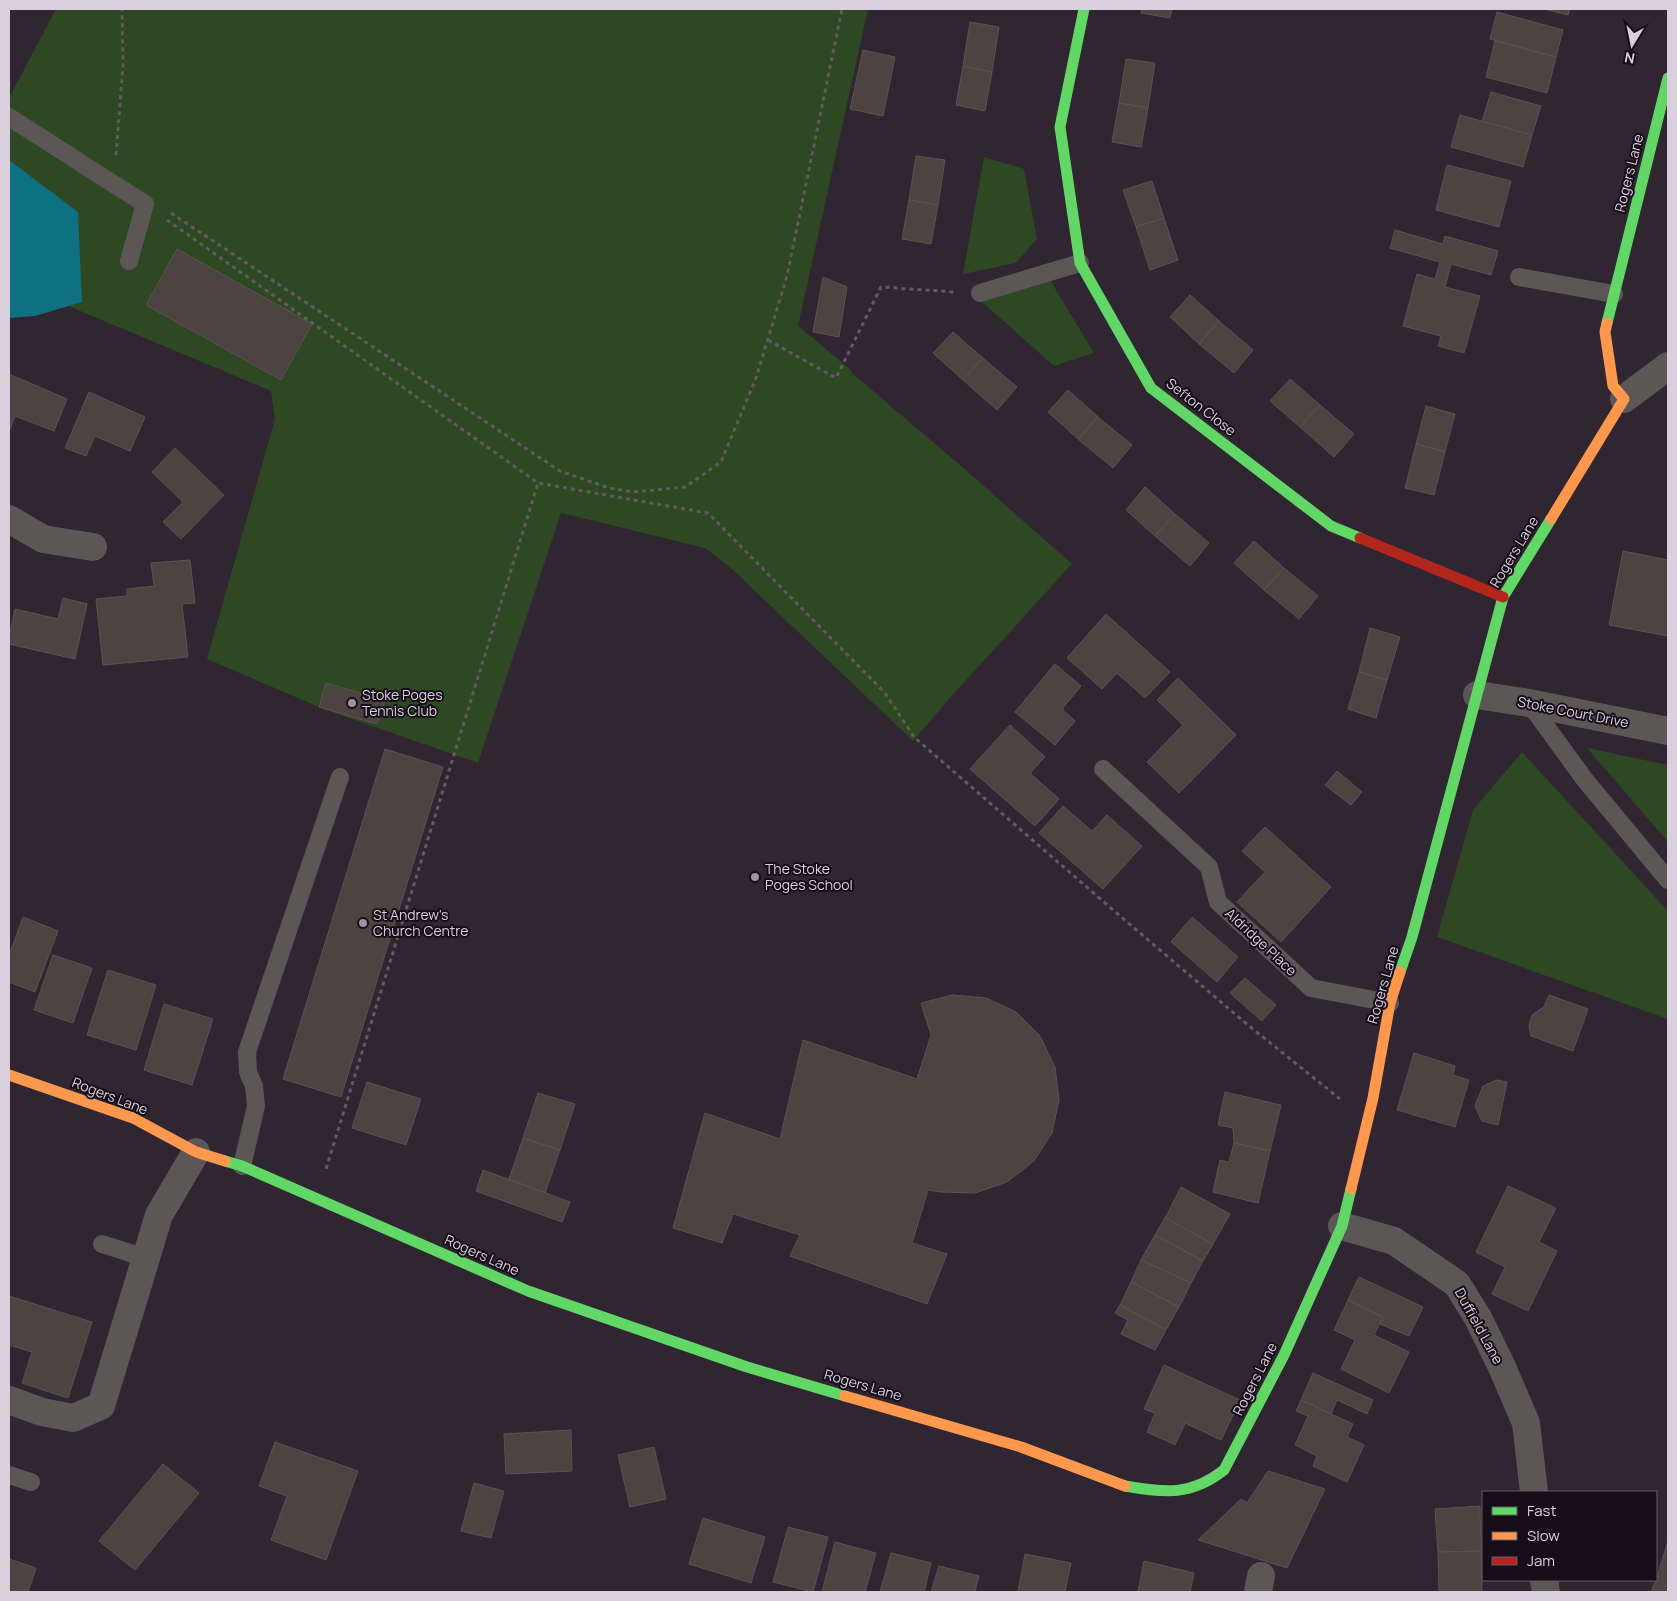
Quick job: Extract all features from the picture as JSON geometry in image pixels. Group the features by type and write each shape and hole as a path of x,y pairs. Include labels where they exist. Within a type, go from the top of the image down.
{"street":[{"name":"Sefton Close","path":"1084,9 1060,127 1080,263 1151,388 1331,526 1503,598"},
{"name":"Rogers Lane","path":"9,1075 132,1118 196,1152 242,1166 528,1291 747,1367 1021,1447 1123,1486 1159,1492 1197,1487 1210,1481 1224,1470 1284,1355 1342,1226 1374,1098 1390,1003 1412,938 1503,598 1624,399 1612,386 1605,332 1668,78"},
{"path":"1624,399 1668,366"},
{"path":"9,519 43,539 93,547"},
{"name":"Stoke Court Drive","path":"1477,695 1529,703 1668,731"},
{"path":"9,1400 42,1412 73,1418 101,1406 159,1215 196,1152"},
{"name":"Duffield Lane","path":"1342,1226 1394,1241 1457,1284 1478,1318 1526,1423 1534,1491"}],"lane":[{"path":"9,117 145,204 129,262"},
{"path":"980,293 1080,263"},
{"path":"1518,277 1614,294"},
{"path":"1529,703 1585,780 1668,880"},
{"name":"Aldridge Place","path":"1104,769 1209,867 1218,902 1311,988 1390,1003"},
{"path":"242,1166 256,1106 254,1086 248,1072 247,1052 340,777"},
{"path":"102,1244 146,1258"},
{"path":"9,1475 31,1482"}],"path":[{"path":"116,157 123,66 122,9"},
{"path":"164,208 560,471 609,488 634,492 686,487 721,462 756,378 787,276 842,9"},
{"path":"145,204 538,483 708,513 885,693 914,737 1241,1019 1349,1107 1374,1098"},
{"path":"768,340 836,378 880,287 980,293"},
{"path":"317,1198 538,483"},
{"path":"628,499 634,492"}],"green space":[{"path":"56,9 868,9 798,326 848,367 853,374 1072,564 913,741 732,569 705,548 561,513 478,763 326,710 207,659 275,419 271,391 9,281 9,98"},
{"path":"984,157 1024,169 1037,239 1016,263 963,274"},
{"path":"1050,280 1094,353 1054,366 973,294"},
{"path":"1587,748 1668,765 1668,842"},
{"path":"1522,752 1668,911 1668,1019 1437,937 1473,810"}],"water":[{"path":"9,160 78,212 82,302 35,316 9,318"}],"building":[{"path":"1142,9 1172,9 1170,18 1141,13"},
{"path":"1544,9 1570,9 1568,15"},
{"path":"1497,12 1563,30 1556,57 1490,39"},
{"path":"970,22 999,27 992,72 963,66"},
{"path":"1495,41 1556,57 1547,93 1486,77"},
{"path":"863,50 895,57 883,116 850,109"},
{"path":"1126,59 1155,63 1148,108 1119,103"},
{"path":"963,66 992,72 985,111 956,105"},
{"path":"1491,92 1541,106 1532,135 1482,122"},
{"path":"1119,103 1148,108 1141,147 1112,142"},
{"path":"1460,115 1532,135 1523,167 1451,147"},
{"path":"916,156 945,160 938,205 909,200"},
{"path":"1447,165 1511,181 1499,227 1436,210"},
{"path":"1152,181 1164,218 1136,227 1123,190"},
{"path":"909,200 938,205 931,244 902,239"},
{"path":"1164,218 1178,260 1150,270 1136,227"},
{"path":"1395,230 1443,244 1445,236 1498,251 1491,275 1451,264 1445,287 1480,296 1464,353 1438,346 1441,336 1403,326 1417,274 1435,279 1440,262 1390,248"},
{"path":"177,249 312,324 281,380 146,305"},
{"path":"823,277 847,287 839,337 813,332"},
{"path":"1190,295 1219,321 1199,344 1170,317"},
{"path":"1219,321 1253,350 1234,373 1199,344"},
{"path":"953,332 983,358 963,380 933,353"},
{"path":"983,358 1017,387 997,410 963,380"},
{"path":"9,374 67,399 54,431 15,416 9,432"},
{"path":"1290,379 1320,405 1300,427 1270,401"},
{"path":"1068,390 1098,417 1078,439 1048,412"},
{"path":"89,392 145,417 130,451 95,436 86,456 65,448"},
{"path":"1320,405 1354,434 1334,457 1300,427"},
{"path":"1426,406 1455,414 1445,452 1416,444"},
{"path":"1098,417 1132,445 1113,468 1078,439"},
{"path":"1416,444 1445,452 1434,495 1405,488"},
{"path":"175,448 224,495 181,539 163,522 183,502 152,472"},
{"path":"1145,487 1175,514 1155,536 1126,510"},
{"path":"1175,514 1209,543 1190,566 1155,536"},
{"path":"1254,541 1284,568 1264,590 1234,563"},
{"path":"1623,551 1668,560 1668,636 1609,625"},
{"path":"190,560 195,603 182,604 188,657 103,665 96,599 127,596 127,589 154,586 151,563"},
{"path":"1284,568 1318,596 1299,619 1264,590"},
{"path":"63,598 87,604 75,659 9,644 15,609 58,619"},
{"path":"1106,614 1170,672 1145,698 1117,673 1102,689 1067,658"},
{"path":"1370,628 1400,637 1387,680 1359,672"},
{"path":"1055,664 1081,686 1062,709 1075,721 1055,745 1015,712"},
{"path":"1359,672 1387,680 1376,718 1348,709"},
{"path":"1178,678 1236,735 1179,793 1147,762 1183,725 1157,700"},
{"name":"Stoke Poges Tennis Club","path":"326,683 385,700 377,724 319,707"},
{"path":"1010,725 1045,757 1030,773 1059,799 1035,826 970,769"},
{"name":"St Andrew's Church Centre","path":"385,749 443,767 341,1097 283,1079"},
{"path":"1337,771 1362,792 1351,805 1325,785"},
{"path":"1063,806 1092,831 1107,815 1142,846 1103,889 1039,833"},
{"path":"1265,827 1331,887 1281,942 1237,902 1265,872 1242,851"},
{"path":"23,917 58,931 35,992 9,982 9,956"},
{"path":"1192,917 1238,957 1217,982 1171,942"},
{"path":"53,955 92,968 73,1023 34,1010"},
{"path":"108,970 156,985 136,1050 87,1035"},
{"path":"1245,978 1276,1005 1262,1021 1230,993"},
{"path":"952,995 986,998 1016,1012 1040,1036 1055,1067 1059,1100 1052,1133 1034,1161 1007,1182 975,1193 928,1190 912,1243 947,1254 927,1304 790,1256 800,1235 733,1214 722,1243 673,1228 705,1113 780,1139 803,1040 917,1079 931,1035 921,1003"},
{"path":"1549,995 1588,1009 1573,1051 1531,1036 1529,1026 1532,1015 1544,1007"},
{"path":"164,1004 213,1019 192,1085 144,1070"},
{"path":"1414,1053 1455,1066 1453,1075 1469,1080 1455,1127 1397,1110"},
{"path":"1497,1080 1507,1082 1498,1125 1482,1121 1475,1106 1483,1086"},
{"path":"367,1082 421,1099 406,1145 352,1128"},
{"path":"1225,1092 1281,1105 1270,1151 1234,1143 1233,1128 1218,1125"},
{"path":"538,1093 575,1104 560,1150 523,1138"},
{"path":"523,1138 560,1150 545,1193 509,1179"},
{"path":"1234,1143 1270,1151 1258,1203 1213,1192 1220,1160 1229,1162"},
{"path":"483,1170 570,1202 562,1222 476,1191"},
{"path":"1508,1186 1556,1208 1539,1242 1557,1251 1528,1311 1492,1294 1505,1267 1476,1252"},
{"path":"1181,1187 1230,1214 1213,1244 1165,1218"},
{"path":"1165,1218 1213,1244 1203,1261 1155,1235"},
{"path":"1155,1235 1203,1261 1191,1283 1141,1260"},
{"path":"1141,1260 1191,1283 1179,1307 1131,1282"},
{"path":"1359,1277 1423,1307 1409,1336 1380,1324 1383,1317 1348,1300"},
{"path":"1131,1282 1179,1307 1166,1330 1120,1305"},
{"path":"9,1296 92,1322 68,1398 22,1383 32,1352 9,1345"},
{"path":"1348,1300 1383,1317 1374,1335 1409,1352 1389,1393 1341,1369 1355,1340 1334,1330"},
{"path":"1120,1305 1166,1330 1155,1350 1121,1334 1128,1320 1115,1313"},
{"path":"1164,1365 1240,1400 1221,1440 1185,1423 1175,1445 1147,1432 1155,1413 1144,1409"},
{"path":"1313,1373 1373,1400 1367,1414 1337,1400 1331,1414 1301,1400"},
{"path":"1301,1400 1353,1424 1347,1437 1364,1445 1347,1482 1313,1466 1317,1456 1295,1445 1308,1416 1296,1411"},
{"path":"571,1430 572,1471 506,1474 504,1434"},
{"path":"275,1442 358,1471 326,1560 271,1540 287,1496 259,1486"},
{"path":"654,1447 666,1499 630,1507 618,1455"},
{"path":"163,1464 199,1493 135,1570 99,1541"},
{"path":"1268,1471 1325,1489 1287,1568 1198,1540 1241,1499 1247,1503"},
{"path":"474,1483 504,1491 491,1538 461,1531"},
{"path":"1480,1506 1481,1551 1438,1552 1435,1509"},
{"path":"703,1518 765,1537 751,1583 689,1564"},
{"path":"788,1527 828,1537 813,1592 773,1582"},
{"path":"1668,1541 1668,1592 1651,1592 1657,1581"},
{"path":"835,1542 876,1553 865,1592 822,1592"},
{"path":"1481,1551 1482,1592 1439,1592 1438,1552"},
{"path":"891,1553 931,1563 924,1592 880,1592"},
{"path":"1025,1554 1071,1563 1065,1592 1018,1592"},
{"path":"9,1559 36,1568 28,1592 9,1592"},
{"path":"1144,1561 1194,1573 1190,1592 1138,1592"},
{"path":"939,1566 979,1576 975,1592 931,1592"}],"traffic: fast":[{"path":"1084,9 1060,127 1080,263 1151,388 1331,526 1360,538"},
{"path":"1607,323 1668,78"},
{"path":"1400,972 1412,937 1503,597 1551,519"},
{"path":"225,1161 242,1166 528,1291 747,1367 845,1396"},
{"path":"1125,1486 1165,1491 1177,1490 1200,1484 1224,1470 1284,1355 1342,1226 1351,1189"}],"traffic: slow":[{"path":"1551,519 1624,399 1613,386 1605,332 1607,323"},
{"path":"1351,1189 1373,1098 1390,1003 1400,972"},
{"path":"9,1075 133,1118 196,1152 225,1161"},
{"path":"845,1396 1021,1447 1125,1486"}],"traffic: jam":[{"path":"1360,538 1503,597"}],"place":[{"name":"Stoke Poges Tennis Club","path":"352,703"},
{"name":"The Stoke Poges School","path":"755,877"},
{"name":"St Andrew's Church Centre","path":"363,923"}]}
